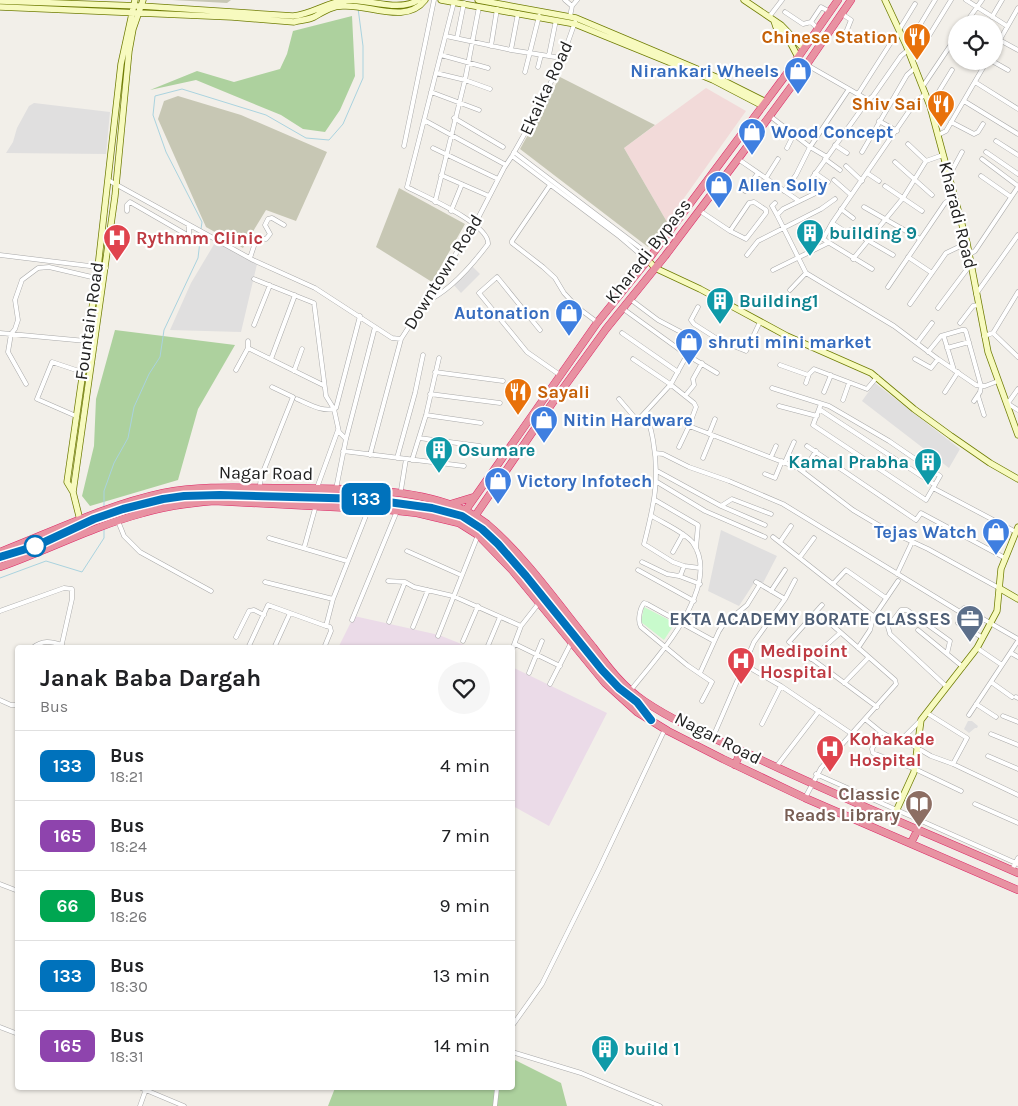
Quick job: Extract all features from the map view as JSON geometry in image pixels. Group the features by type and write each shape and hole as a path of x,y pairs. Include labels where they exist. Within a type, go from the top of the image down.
{"highway":[{"name":"Kharadi Bypass","path":"463,514 597,323 649,258 764,104 838,0"},
{"name":"Kharadi Bypass","path":"473,519 551,405 622,308 738,159 851,0"},
{"name":"Nagar Road","path":"104,513 138,499 188,489 214,487 391,492 421,496 450,504 503,539 523,561 613,674 643,701 713,738 811,784 918,828 1015,872"},
{"path":"0,557 36,546 104,513 163,499 202,495 366,499 463,514"},
{"path":"450,504 474,497"},
{"name":"Nagar Road","path":"0,567 118,521 142,513 190,503 214,501 369,508 417,513 459,523 478,535 493,549 605,683 638,712 665,729 805,798 1018,890"},
{"path":"473,519 509,556 602,670 619,688 637,702 651,720"},
{"path":"73,537 81,523"},
{"path":"0,552 81,523"},
{"path":"735,765 741,751"},
{"path":"911,843 918,828"}],"street":[{"path":"0,7 21,3 142,3 293,16 307,14 331,2 406,6 418,0"},
{"path":"362,4 403,12 414,10 425,0"},
{"path":"404,146 434,0"},
{"path":"441,0 479,3 574,20 764,104"},
{"path":"565,0 572,6 577,0"},
{"path":"772,19 782,0"},
{"name":"Kharadi Road","path":"885,0 912,59 930,106 970,254 984,336 1018,435"},
{"path":"810,181 907,48 935,0"},
{"path":"912,59 916,57 951,0"},
{"path":"966,0 990,15"},
{"path":"971,15 982,0"},
{"path":"993,15 1002,0"},
{"path":"0,1 131,14 232,17 294,22 314,17 328,9 350,3"},
{"path":"748,1 781,25 804,49"},
{"path":"425,302 452,284 488,244 486,236 475,224 407,187 454,2"},
{"name":"Fountain Road","path":"81,523 73,492 67,482 98,267 121,64 134,3"},
{"name":"Fountain Road","path":"73,492 106,268 128,51 142,3"},
{"path":"457,38 464,3"},
{"path":"479,3 497,9 556,20 574,20"},
{"path":"435,202 454,118 465,80 479,3"},
{"path":"858,94 899,31 914,4"},
{"name":"Ekaika Road","path":"513,154 548,89 574,20 572,6"},
{"path":"785,12 804,24 811,22 821,6 830,12"},
{"path":"1003,33 1018,8"},
{"path":"491,46 497,9"},
{"path":"511,50 518,13"},
{"path":"842,14 851,20 847,30"},
{"path":"525,72 538,16"},
{"path":"772,19 776,27 790,42 798,57"},
{"path":"549,56 556,20"},
{"path":"811,22 818,29"},
{"path":"1003,23 1007,26"},
{"path":"446,36 555,57"},
{"path":"1003,42 1018,50"},
{"path":"923,86 948,49"},
{"path":"441,54 488,68"},
{"path":"538,67 541,55"},
{"path":"807,64 868,100"},
{"path":"1003,67 1008,70"},
{"path":"862,152 907,75 915,68"},
{"path":"930,106 952,70"},
{"path":"938,136 946,131 982,70"},
{"path":"436,73 465,80 490,89"},
{"path":"975,82 1018,109"},
{"path":"784,191 796,176 810,147 849,89"},
{"path":"431,92 480,110"},
{"path":"872,269 823,239 916,101 926,94"},
{"path":"964,101 1018,134"},
{"path":"769,116 840,170"},
{"path":"454,118 503,147"},
{"path":"424,120 506,165"},
{"path":"879,121 897,131"},
{"path":"951,122 974,134 978,132 983,124"},
{"path":"401,127 407,128"},
{"path":"787,148 791,140 791,132"},
{"path":"996,141 1018,156"},
{"path":"908,144 926,161"},
{"path":"835,145 847,153"},
{"path":"433,148 498,179"},
{"path":"949,176 962,152"},
{"path":"986,152 1018,174"},
{"path":"513,154 550,185 649,258"},
{"path":"513,154 649,258 664,272 811,348 877,377 914,409 951,436 990,463 1018,479"},
{"name":"Downtown Road","path":"108,180 250,258 315,288 392,338 401,339 475,224 513,154"},
{"path":"853,259 903,198 926,161 943,155"},
{"path":"738,159 799,201"},
{"path":"766,178 778,159"},
{"path":"970,254 975,251 1018,187 982,159"},
{"path":"895,162 932,195"},
{"path":"846,166 862,181"},
{"path":"746,192 758,173"},
{"path":"815,173 828,182"},
{"path":"867,173 879,180"},
{"path":"441,175 489,196"},
{"path":"981,176 1011,197"},
{"path":"834,180 851,195"},
{"path":"451,211 462,184"},
{"path":"550,185 512,243 543,267 577,307 597,323"},
{"path":"885,186 922,211"},
{"path":"131,192 128,197 130,202 189,236 189,225"},
{"path":"777,215 799,201 820,192"},
{"path":"888,287 944,204 955,196"},
{"path":"748,256 758,241 821,209 835,199"},
{"path":"127,211 127,206 130,202"},
{"path":"699,210 730,231 746,239 766,213 766,210 754,202 748,203 730,231"},
{"path":"775,203 772,206 806,273 870,310 938,359 981,386 998,381"},
{"path":"864,207 920,239"},
{"path":"841,210 853,218"},
{"path":"250,258 256,240 259,238 266,239 270,234 265,223 268,218 272,218 284,225"},
{"path":"832,223 846,232 850,230 894,255"},
{"path":"976,294 980,292 1018,235"},
{"path":"773,270 828,242"},
{"path":"910,304 942,258 950,250 967,243"},
{"path":"0,255 106,268"},
{"path":"908,257 932,273"},
{"path":"26,384 8,352 11,334 18,320 16,300 18,288 22,280 30,272 38,268 49,267 96,278"},
{"path":"938,308 968,268 972,267"},
{"path":"790,290 806,273"},
{"path":"540,330 497,277 479,294 527,352 560,374"},
{"path":"254,279 314,303 326,396 334,409 338,430 341,436 346,439"},
{"path":"254,325 270,285"},
{"path":"984,336 993,333 1018,292"},
{"path":"271,360 295,295"},
{"path":"630,298 658,320 694,339"},
{"path":"960,323 973,306 978,305"},
{"path":"698,307 691,320 694,324 719,340 746,350 760,322"},
{"path":"622,308 687,355 717,373"},
{"path":"334,409 337,405 360,316"},
{"path":"917,343 932,323"},
{"path":"336,489 343,451 375,327"},
{"path":"928,352 941,336 965,330 981,386 974,401"},
{"path":"0,332 86,341"},
{"path":"622,332 678,372"},
{"path":"993,333 1018,357"},
{"path":"941,336 944,337 956,371"},
{"path":"370,455 401,339"},
{"path":"236,370 248,348 248,341"},
{"path":"947,348 969,342"},
{"path":"248,348 324,385"},
{"path":"294,371 302,349"},
{"path":"397,458 415,393 423,355"},
{"path":"619,399 636,419 639,419 670,384 687,355"},
{"path":"412,460 426,415 439,358"},
{"path":"915,358 931,368 938,359"},
{"path":"633,359 670,384 696,407 690,426 679,447"},
{"path":"76,416 38,399 52,362 82,369 92,368"},
{"path":"685,396 694,385 693,379 702,363"},
{"path":"780,365 809,374"},
{"path":"806,383 809,374 814,369 867,389 877,377"},
{"path":"944,392 956,371"},
{"path":"435,372 502,380"},
{"path":"824,392 831,375"},
{"path":"843,400 849,383"},
{"path":"260,485 261,477 293,398 272,387"},
{"path":"772,388 830,406 842,412 940,476 926,500 813,425 821,404"},
{"path":"1018,389 1006,402 1018,410"},
{"path":"430,394 500,402"},
{"path":"977,395 984,415"},
{"path":"298,398 318,408 334,409"},
{"path":"779,406 817,416"},
{"path":"819,409 934,487 1017,530 1015,541 1005,558 999,578 997,612 983,638 948,687 921,720 902,739 896,741 865,719"},
{"path":"644,414 651,428 657,471 655,500 645,545 673,562 684,566 700,568"},
{"path":"426,415 481,423"},
{"path":"703,458 715,420"},
{"path":"690,426 803,471 853,510 1018,599"},
{"path":"318,485 338,430"},
{"path":"419,438 480,446"},
{"path":"765,474 775,478 794,442"},
{"path":"771,457 776,446"},
{"path":"807,446 916,520 921,513 1005,558"},
{"path":"343,451 464,466"},
{"path":"803,471 816,451"},
{"path":"655,453 663,454 689,467 729,481 783,504 960,612 964,608 1018,640 969,715"},
{"path":"401,490 406,460"},
{"path":"657,471 720,506 765,525"},
{"path":"657,482 705,511 765,537"},
{"path":"720,506 732,499 771,514"},
{"path":"655,500 698,525 696,549"},
{"path":"304,548 316,505"},
{"path":"326,626 333,599 369,508"},
{"path":"352,620 397,511"},
{"path":"631,690 681,623 694,601 700,584 700,568 696,549 692,541 652,516"},
{"path":"118,521 124,536 140,552 211,592"},
{"path":"780,542 791,526"},
{"path":"672,552 683,534"},
{"path":"438,636 478,535"},
{"path":"773,537 873,618"},
{"path":"268,538 347,561"},
{"path":"800,557 814,538"},
{"path":"897,574 912,542"},
{"path":"407,551 461,575"},
{"path":"642,562 667,574 679,576 700,584"},
{"path":"679,576 684,566"},
{"path":"638,570 694,601"},
{"path":"771,591 785,570"},
{"path":"833,584 846,570 886,598"},
{"path":"388,580 405,582 414,587 453,596 521,626"},
{"path":"713,738 758,636 785,599 795,580"},
{"path":"858,648 870,630 873,618 898,581"},
{"path":"265,582 333,599"},
{"path":"389,622 405,582"},
{"path":"700,674 723,625 747,605 758,583 785,599"},
{"path":"0,611 64,588 72,590 72,599 61,645"},
{"path":"413,626 428,590"},
{"path":"539,603 521,626 515,644 560,666"},
{"path":"702,700 712,682 664,646 639,624 642,605 644,603 647,604 714,641"},
{"path":"249,645 268,605 331,629 325,645"},
{"path":"822,605 789,642 877,707"},
{"path":"463,641 478,606"},
{"path":"236,637 249,611 254,610 264,615"},
{"path":"947,654 950,641 907,610 901,610 888,627 890,634 948,687"},
{"path":"275,645 290,613"},
{"path":"488,645 500,617"},
{"path":"958,623 983,638"},
{"path":"805,798 816,774 895,688 896,682 831,624"},
{"path":"918,630 963,667"},
{"path":"811,659 840,633"},
{"path":"36,645 49,641 59,645"},
{"path":"529,673 542,641"},
{"path":"550,684 572,643"},
{"path":"976,648 1002,665"},
{"path":"1010,653 1018,658"},
{"path":"844,683 868,658"},
{"path":"745,665 781,686 852,734"},
{"path":"991,682 1015,697"},
{"path":"762,724 781,686"},
{"path":"0,700 15,706"},
{"path":"976,704 996,717"},
{"path":"776,767 819,711"},
{"path":"926,714 967,738 953,764"},
{"path":"1003,716 1018,722"},
{"path":"893,818 915,769 921,720"},
{"path":"515,1022 542,984 599,870 665,729"},
{"path":"881,732 873,744 873,753 915,769 961,791"},
{"path":"992,734 1018,746"},
{"path":"902,739 918,750 1018,794"},
{"path":"988,756 1018,769"},
{"path":"816,774 1017,863"},
{"path":"975,804 1018,823"},
{"path":"1015,872 1018,858"},
{"path":"0,884 15,890"},
{"path":"0,1027 15,1033"},
{"path":"515,1053 581,1073 660,1106"},
{"path":"140,1106 144,1090"},
{"path":"148,1090 184,1106"},
{"path":"495,1106 497,1090"}],"shaded area":[{"path":"172,0 231,0 227,3"},
{"path":"560,77 655,125 624,148 667,222 648,247 520,149"},
{"path":"706,88 746,111 667,222 624,148"},
{"path":"178,96 241,115 327,152 296,221 266,210 243,248 206,227 158,119 164,101"},
{"path":"34,103 110,112 106,154 6,153 29,106"},
{"path":"399,188 465,224 432,282 376,247"},
{"path":"216,241 257,264 241,332 170,330 191,283"},
{"path":"471,265 480,274 461,293 453,284"},
{"path":"875,383 960,449 949,468 862,401"},
{"path":"721,530 777,556 763,583 756,580 739,606 708,591"},
{"path":"354,616 439,635 464,645 340,645"},
{"path":"515,668 607,713 549,826 515,807"},
{"path":"968,721 972,721 978,726 969,733 964,729"}],"green space":[{"path":"352,16 355,76 340,110 325,132 303,129 281,115 196,80 150,90 197,71 234,82 280,69 287,54 293,31"},
{"path":"115,330 235,345 198,409 178,480 90,506 82,496 94,446 96,399"},
{"path":"644,607 675,623 664,640 641,622"},
{"path":"515,1060 561,1083 567,1106 328,1106 334,1090 515,1090"}],"waterway":[{"path":"201,229 202,222 166,152 153,115 155,96 182,89 266,115 306,138 329,140 343,124 363,78 363,46 358,8"},
{"path":"104,506 104,491 114,463 128,438 134,407 149,374 160,357 164,330 198,258 201,233"},
{"path":"0,578 46,561 82,572 104,538 104,528"}],"bus line":[{"name":"133","path":"0,557 36,546 94,519 123,509 184,496 220,495 366,499 432,508 462,516 482,529 498,544 602,670 619,688 637,702 651,720"}],"place":[{"name":"Chinese Station","path":"917,61"},
{"name":"Nirankari Wheels","path":"798,95"},
{"name":"Shiv Sai","path":"941,128"},
{"name":"Wood Concept","path":"752,156"},
{"name":"Allen Solly","path":"719,209"},
{"name":"building 9","path":"810,257"},
{"name":"Rythmm Clinic","path":"117,262"},
{"name":"Building1","path":"720,325"},
{"name":"Autonation","path":"569,337"},
{"name":"shruti mini market","path":"689,366"},
{"name":"Sayali","path":"518,416"},
{"name":"Nitin Hardware","path":"544,444"},
{"name":"Osumare","path":"439,474"},
{"name":"Kamal Prabha","path":"928,486"},
{"name":"Victory Infotech","path":"498,505"},
{"name":"Tejas Watch","path":"996,556"},
{"name":"EKTA ACADEMY BORATE CLASSES","path":"970,643"},
{"name":"Medipoint Hospital","path":"741,685"},
{"name":"Kohakade Hospital","path":"830,773"},
{"name":"Classic Reads Library","path":"919,828"},
{"name":"build 1","path":"605,1073"}]}
